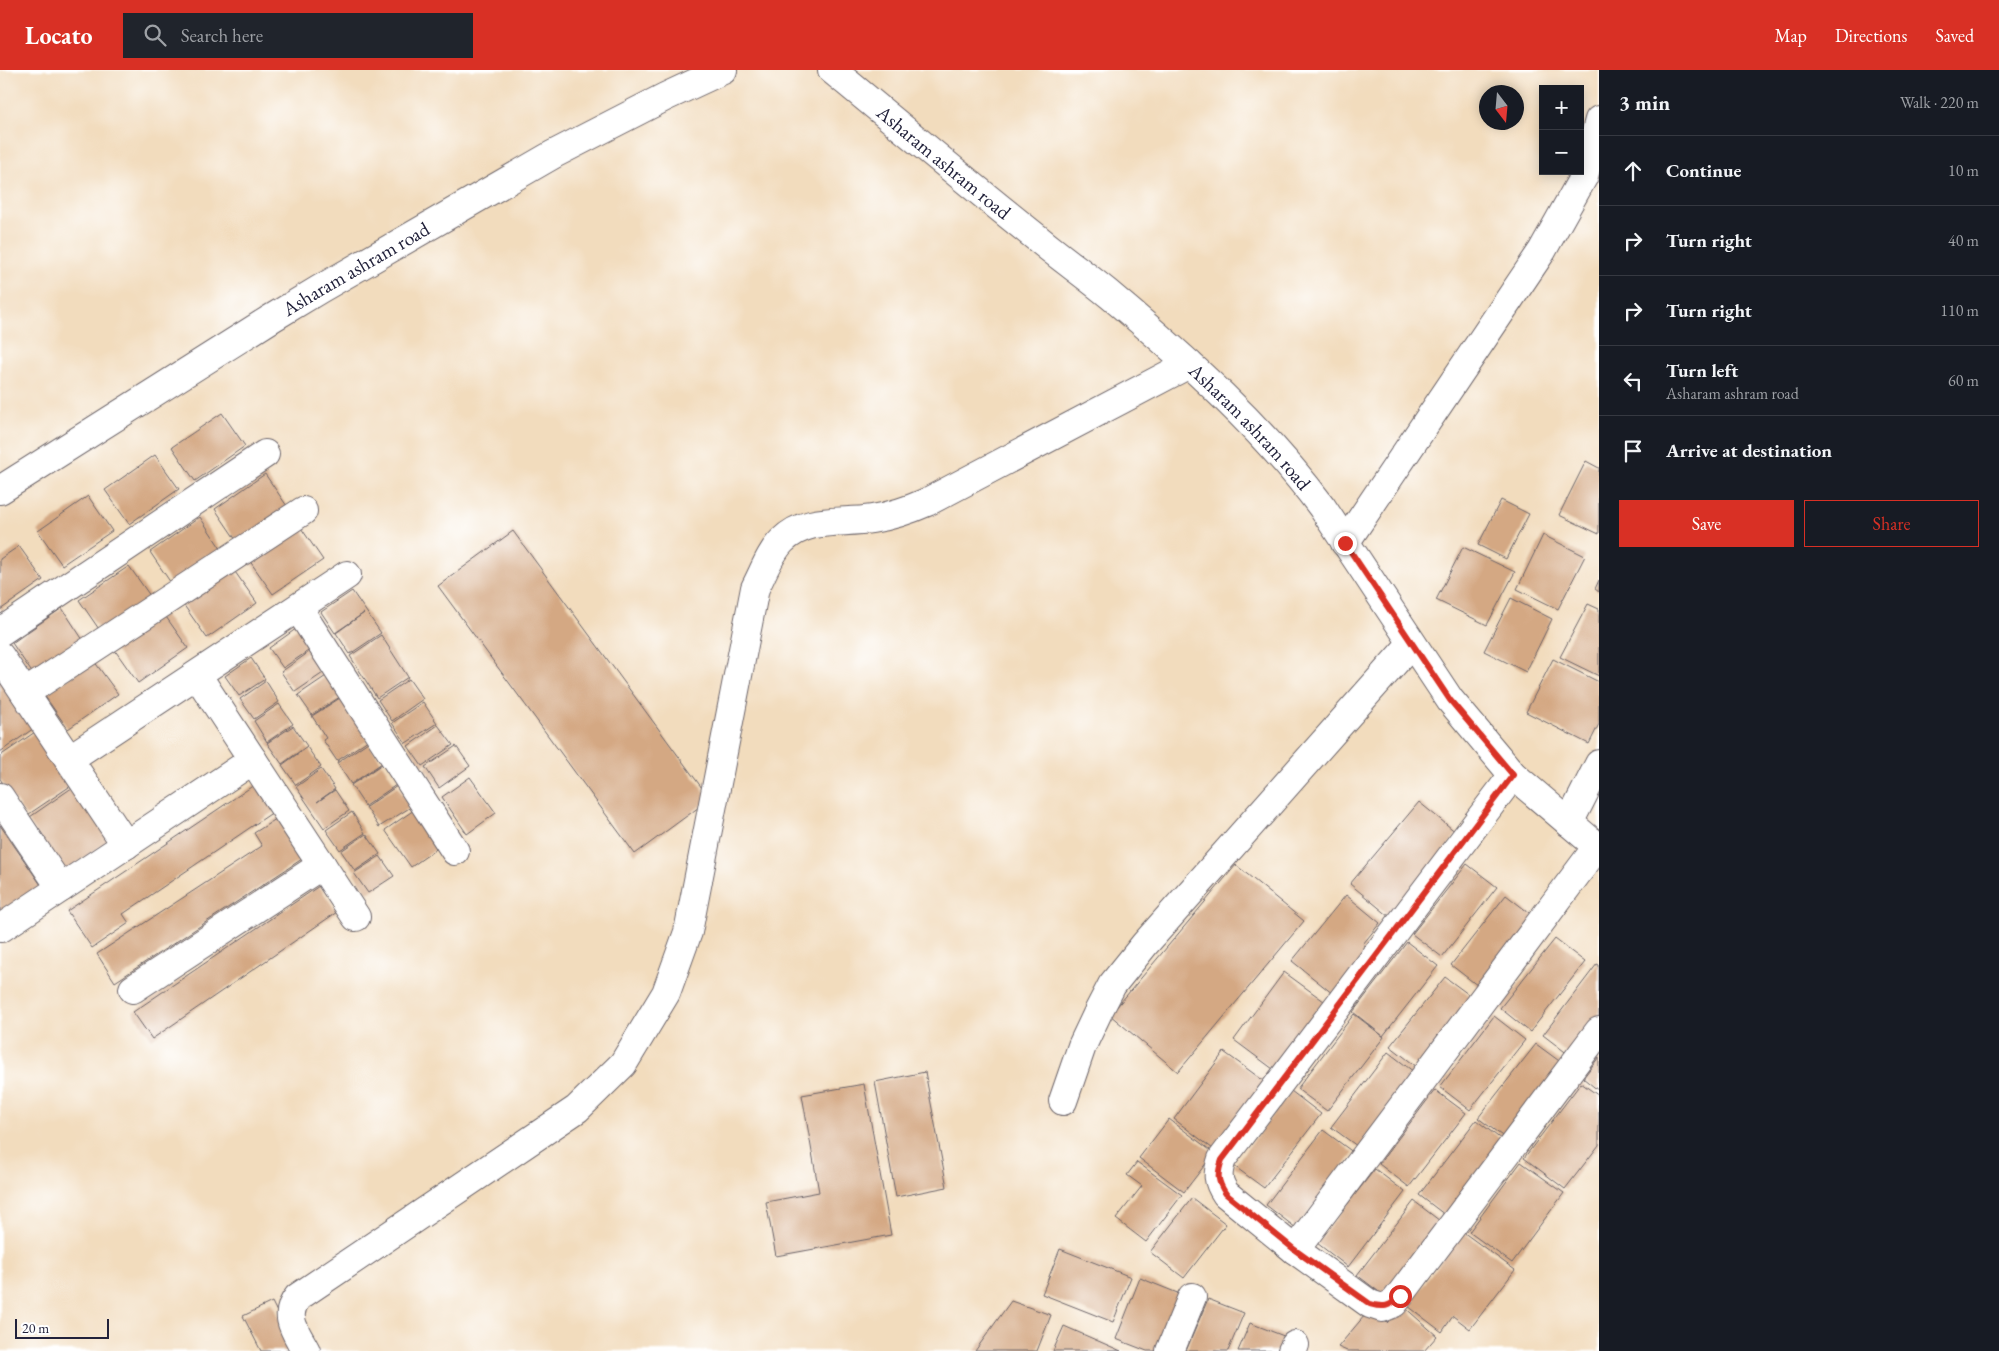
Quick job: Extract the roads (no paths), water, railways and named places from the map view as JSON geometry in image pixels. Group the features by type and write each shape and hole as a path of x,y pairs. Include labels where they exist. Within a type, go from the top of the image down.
{"street":[{"name":"Asharam ashram road","path":"0,490 272,318 336,280 554,154 665,97 723,70"},
{"name":"Asharam ashram road","path":"832,70 1037,239 1111,296 1189,364 1274,448 1322,507 1411,644 1450,700 1513,775 1598,848"},
{"path":"1345,543 1542,251 1584,176 1599,120"},
{"path":"306,1351 293,1325 290,1313 292,1304 298,1297 577,1109 623,1064 666,993 688,932 755,588 781,542 798,529 820,522 871,519 900,513 927,502 1189,364"},
{"path":"0,632 264,454"},
{"path":"25,693 303,511"},
{"path":"69,759 347,575"},
{"path":"298,608 455,851"},
{"path":"1063,1101 1082,1046 1112,985 1145,944 1411,644"},
{"path":"0,656 126,845"},
{"path":"197,675 356,917"},
{"path":"1,928 253,760"},
{"path":"1569,822 1599,764"},
{"path":"1513,775 1222,1160 1217,1174 1219,1184 1226,1194 1295,1250 1370,1304 1382,1308 1394,1303 1599,1031"},
{"path":"0,797 61,888"},
{"path":"1295,1250 1598,848"},
{"path":"133,988 322,865"},
{"path":"1170,1351 1192,1297"}]}
